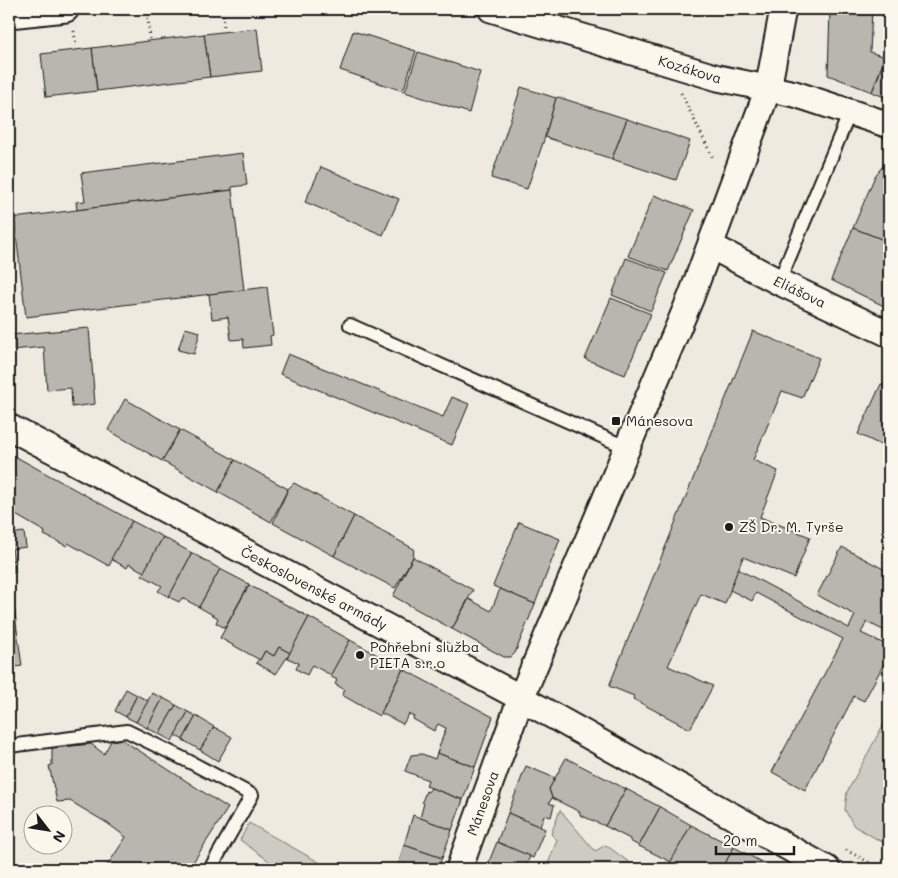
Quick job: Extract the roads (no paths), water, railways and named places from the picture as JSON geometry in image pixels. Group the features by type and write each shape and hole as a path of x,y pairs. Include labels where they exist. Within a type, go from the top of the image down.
{"street":[{"name":"Kozákova","path":"491,9 718,78 796,94 889,125"},
{"name":"Mánesova","path":"460,869 521,698 628,448 711,246 768,89 783,9"},
{"path":"9,15 69,17"},
{"name":"Eliášova","path":"711,246 779,282 889,334"},
{"name":"Československé armády","path":"9,427 521,698 828,869"}],"lane":[{"path":"779,282 850,112"},
{"path":"350,325 628,448"},
{"path":"9,746 127,731 252,795 210,869"}],"place":[{"name":"Mánesova","path":"616,421"},
{"name":"ZŠ Dr. M. Tyrše","path":"729,527"},
{"name":"Pohřební služba PIETA s.r.o","path":"360,655"}]}
